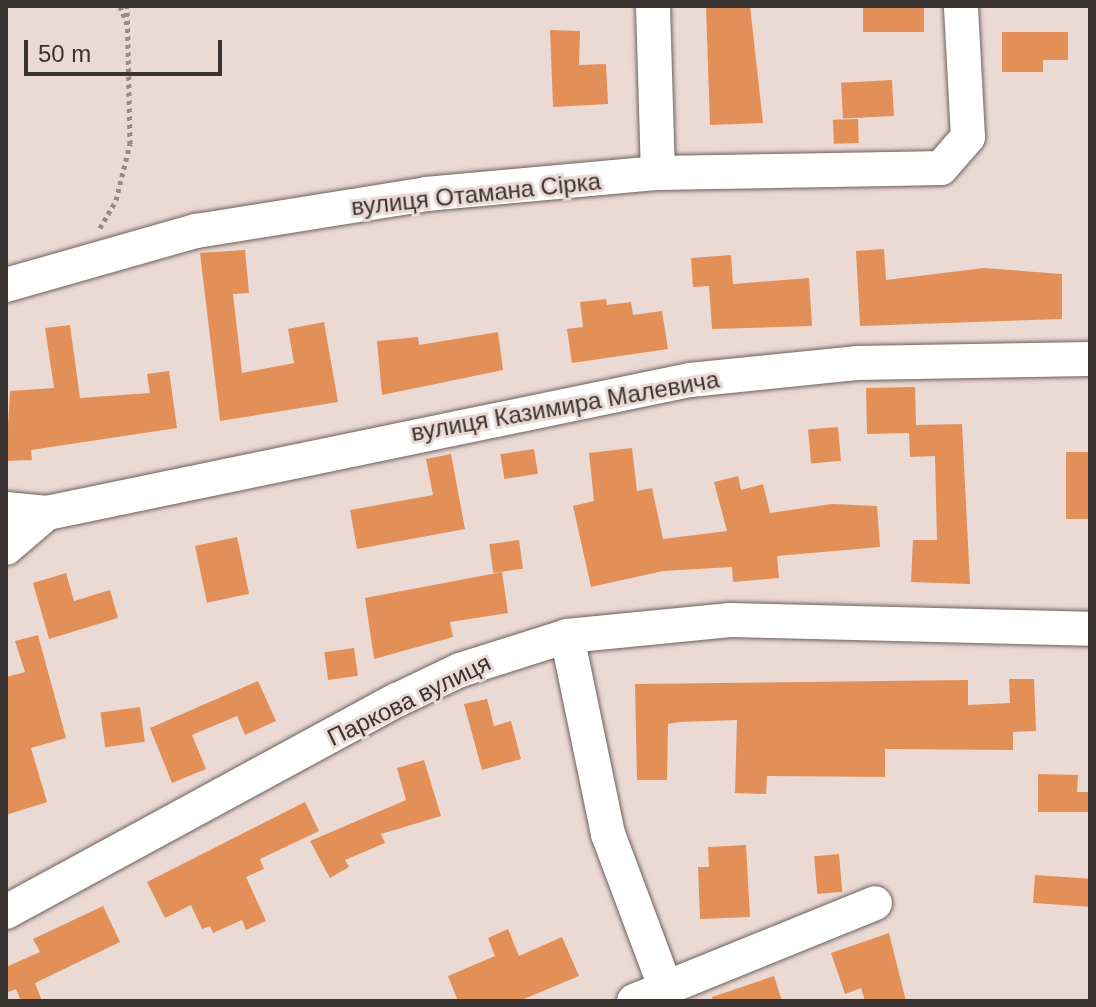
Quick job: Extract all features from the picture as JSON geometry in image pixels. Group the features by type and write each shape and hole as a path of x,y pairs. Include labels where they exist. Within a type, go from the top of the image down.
{"street":[{"path":"653,6 658,173"},
{"name":"вулиця Отамана Сірка","path":"6,285 59,268 256,220 426,194 658,173 929,172 952,162 968,137 961,6"},
{"name":"вулиця Казимира Малевича","path":"6,509 47,513 690,380 856,363 1090,359"},
{"name":"вулиця Казимира Малевича","path":"6,548 47,513"},
{"name":"Паркова вулиця","path":"6,912 397,700 460,670 567,636 730,620 1090,629"},
{"path":"567,636 608,834 650,995 875,903"}],"path":[{"path":"120,6 129,29"},
{"path":"59,268 105,220 123,179 133,109 127,6"}],"building":[{"path":"706,6 750,6 763,123 710,125"},
{"path":"863,6 924,6 924,32 863,32"},
{"path":"550,30 580,31 579,65 606,64 608,104 553,107"},
{"path":"1002,32 1068,32 1068,60 1043,60 1043,72 1002,72"},
{"path":"892,80 894,116 843,119 841,83"},
{"path":"858,119 859,143 834,144 833,120"},
{"path":"884,249 886,280 984,268 1062,274 1062,319 860,326 856,251"},
{"path":"245,250 249,293 233,294 242,373 294,363 288,329 324,322 338,402 220,421 200,253"},
{"path":"731,255 733,284 809,278 812,326 712,329 709,286 693,287 691,258"},
{"path":"606,299 607,305 631,302 633,315 662,311 668,349 572,363 567,329 583,327 580,302"},
{"path":"70,325 80,398 150,393 147,374 169,371 177,428 31,450 32,460 6,461 10,391 54,388 45,328"},
{"path":"498,332 503,370 382,395 377,341 418,337 419,345"},
{"path":"915,387 916,425 962,424 970,584 911,582 913,540 937,540 935,456 910,457 909,433 867,434 866,388"},
{"path":"838,427 841,461 811,463 808,430"},
{"path":"632,448 637,491 652,488 663,539 727,531 714,482 738,476 741,490 763,484 770,513 832,504 877,506 880,547 777,556 779,578 733,582 732,567 663,571 591,587 573,506 594,501 589,453"},
{"path":"534,449 538,474 504,479 500,454"},
{"path":"1066,452 1090,452 1090,519 1066,519"},
{"path":"451,454 465,529 357,549 350,510 433,495 426,459"},
{"path":"237,537 249,594 207,603 195,546"},
{"path":"519,540 523,569 493,573 489,544"},
{"path":"502,572 508,613 450,622 453,637 374,659 365,598"},
{"path":"66,573 74,601 110,590 118,618 49,639 33,583"},
{"path":"38,635 66,738 31,748 47,802 6,815 6,677 25,672 15,641"},
{"path":"354,648 358,676 328,680 324,652"},
{"path":"1009,679 1034,679 1036,731 1013,732 1013,750 885,749 885,777 767,776 766,794 735,793 737,720 680,722 668,724 667,780 637,780 635,684 968,680 968,705 1010,703"},
{"path":"258,681 276,721 245,735 237,716 192,735 206,769 172,783 150,728"},
{"path":"487,699 494,726 511,721 521,759 482,770 464,704"},
{"path":"140,707 145,742 105,747 100,713"},
{"path":"424,760 441,816 381,834 385,843 345,860 349,867 330,878 310,841 406,800 397,768"},
{"path":"1038,774 1078,775 1077,792 1090,792 1090,812 1038,812"},
{"path":"305,802 319,831 260,859 264,869 246,877 266,921 246,930 242,920 213,933 210,926 202,929 191,905 165,918 147,882"},
{"path":"746,845 750,917 700,919 698,867 709,867 708,847"},
{"path":"839,854 842,892 817,894 814,856"},
{"path":"1035,875 1090,879 1088,907 1033,903"},
{"path":"103,906 120,942 35,983 42,1001 21,1001 16,989 6,993 6,967 40,952 33,939"},
{"path":"508,929 519,956 562,937 579,976 519,1001 458,1001 448,976 495,956 488,938"},
{"path":"889,933 906,1001 865,1001 861,988 845,994 831,953"},
{"path":"774,976 782,1001 713,1001 712,997"}]}
